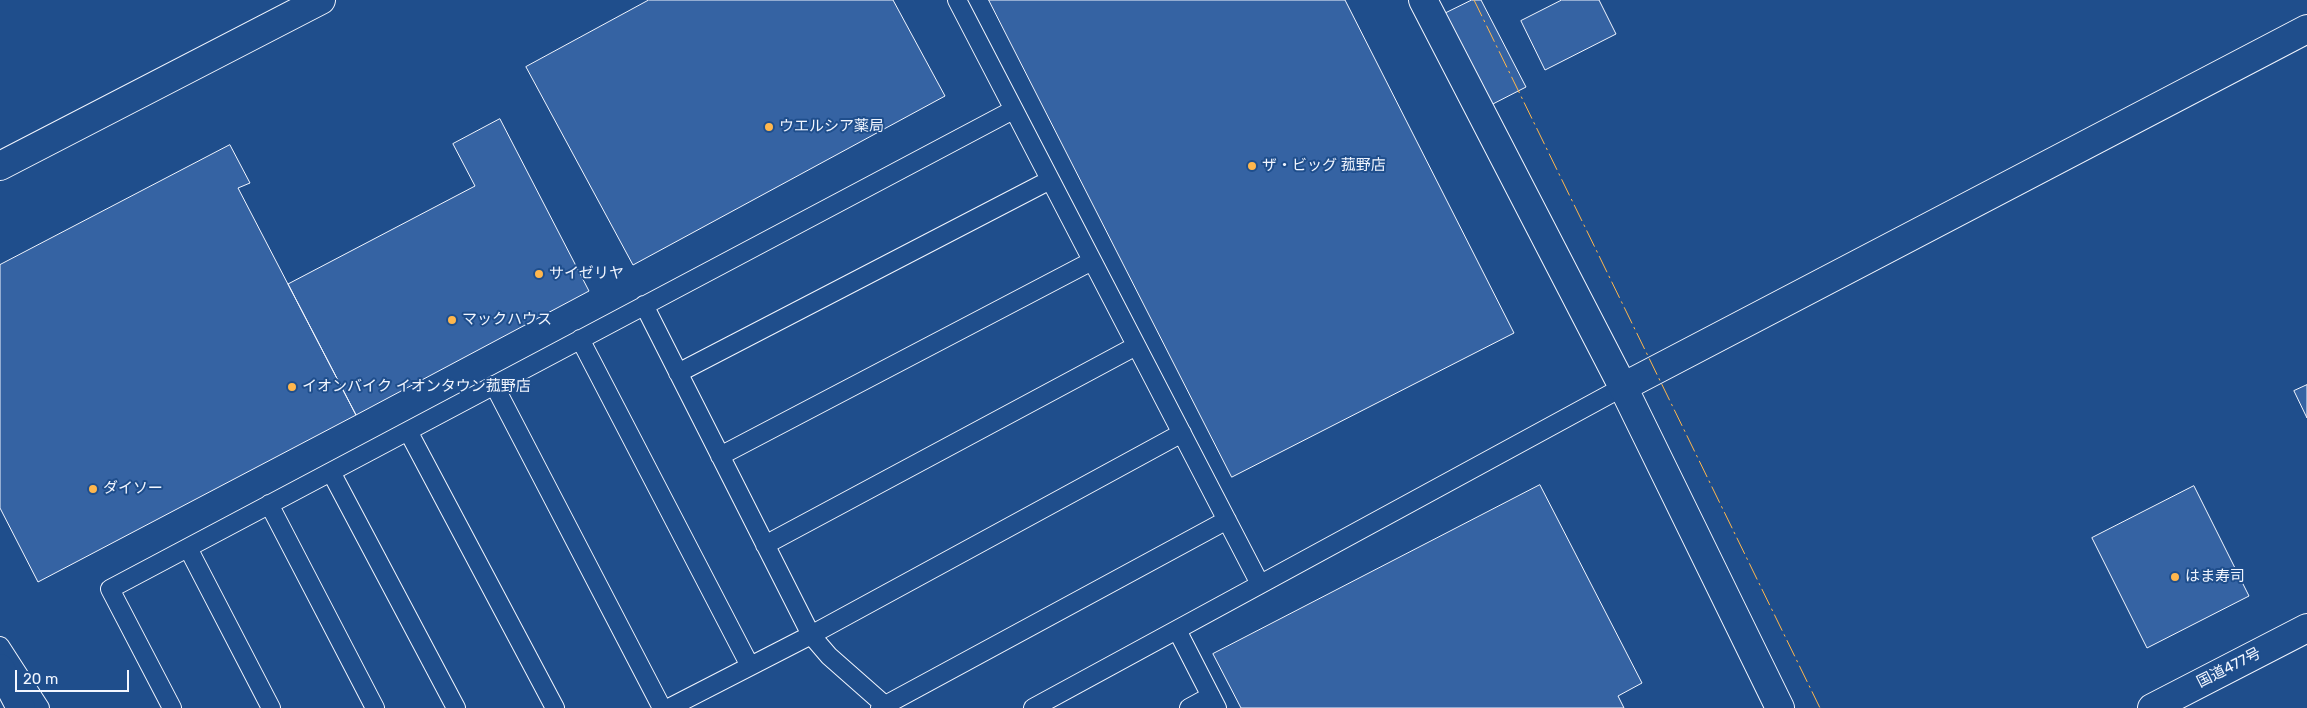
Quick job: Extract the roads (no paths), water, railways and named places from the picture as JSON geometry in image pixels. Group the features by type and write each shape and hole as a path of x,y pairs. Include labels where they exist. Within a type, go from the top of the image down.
{"main road":[{"path":"0,166 321,0"},
{"path":"1423,0 1623,387 1780,708"},
{"path":"1623,387 2307,29"},
{"name":"国道477号","path":"2152,708 2307,628"},
{"path":"0,668 21,708"}],"lane":[{"path":"957,0 1260,584"},
{"path":"172,708 110,589 1014,110"},
{"path":"678,373 1050,180"},
{"path":"720,456 1092,260"},
{"path":"644,305 811,635 828,656 885,707 1227,520"},
{"path":"580,339 750,666"},
{"path":"766,545 1136,346"},
{"path":"494,385 662,708"},
{"path":"1033,708 1623,387"},
{"path":"408,431 555,708"},
{"path":"669,708 811,635 1182,433"},
{"path":"331,472 456,708"},
{"path":"269,504 375,708"},
{"path":"188,548 271,708"},
{"path":"1177,630 1214,702 1188,708"},
{"path":"0,646 40,708"}],"place":[{"name":"ウエルシア薬局","path":"769,127"},
{"name":"ザ・ビッグ 菰野店","path":"1252,166"},
{"name":"サイゼリヤ","path":"539,274"},
{"name":"マックハウス","path":"452,320"},
{"name":"イオンバイク イオンタウン菰野店","path":"292,387"},
{"name":"ダイソー","path":"93,489"},
{"name":"はま寿司","path":"2175,577"}]}
